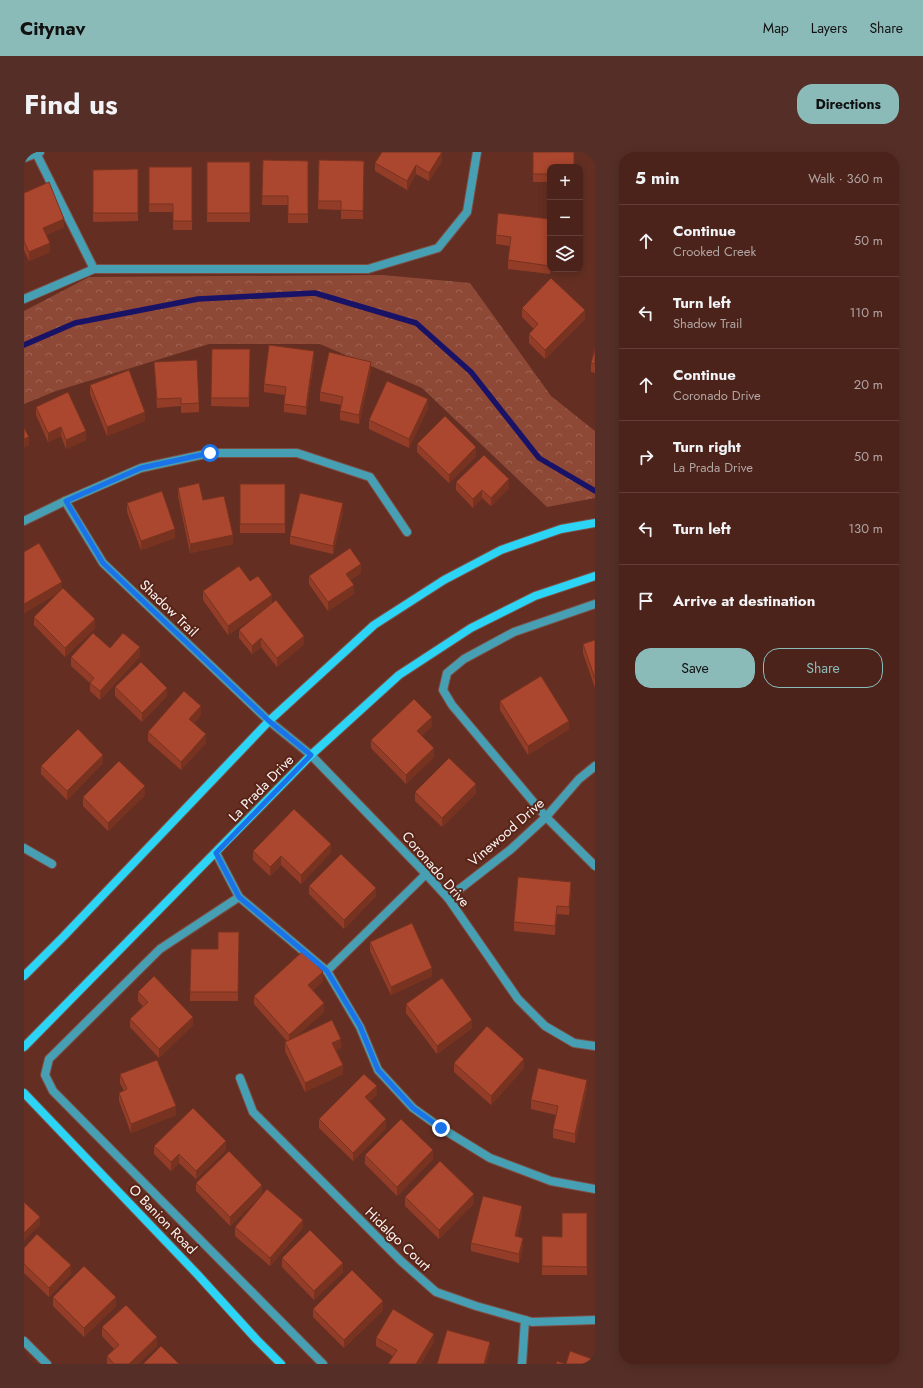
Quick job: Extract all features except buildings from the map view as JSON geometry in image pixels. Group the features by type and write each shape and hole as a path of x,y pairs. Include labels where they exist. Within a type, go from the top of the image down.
{"main road":[{"path":"24,976 269,721 374,625 444,580 501,550 561,529 595,522"},
{"name":"La Prada Drive","path":"24,1047 311,755 399,675 471,628 535,596 595,576"},
{"name":"O Banion Road","path":"24,1093 192,1268 257,1340 281,1364"}],"street":[{"path":"24,158 38,152 94,269"},
{"path":"24,299 94,269 368,269 438,248 467,212 477,152"},
{"path":"24,521 141,468 210,453 297,453 370,477 407,532"},
{"name":"Shadow Trail","path":"66,501 103,563 269,721"},
{"path":"595,604 514,632 464,659 447,674 443,690 452,706 546,817 595,866"},
{"name":"Coronado Drive","path":"269,721 311,755 448,898 518,999 539,1021 574,1043 595,1046"},
{"name":"Vinewood Drive","path":"448,898 510,850 546,817 579,779 595,766"},
{"path":"24,848 52,864"},
{"path":"216,853 239,897 327,971 360,1026 378,1070 413,1108 441,1128 490,1158 550,1181 595,1189"},
{"path":"327,971 426,874"},
{"path":"239,897 160,949 49,1059 45,1075 53,1091 323,1364"},
{"name":"Hidalgo Court","path":"240,1078 253,1112 401,1261 436,1292 476,1306 532,1322 595,1320"},
{"path":"522,1364 525,1320"},
{"path":"24,1341 47,1364"}],"green space":[{"path":"383,275 470,283 551,396 595,431 595,498 547,507 422,388 320,344 209,344 56,391 24,404 24,311 89,277"}],"waterway":[{"path":"24,345 75,323 198,299 315,293 416,323 471,372 539,458 595,491"}],"route":[{"path":"210,453 141,468 66,501 103,563 269,721 311,755 216,853 239,897 327,971 360,1026 378,1070 413,1108 441,1128"}]}
